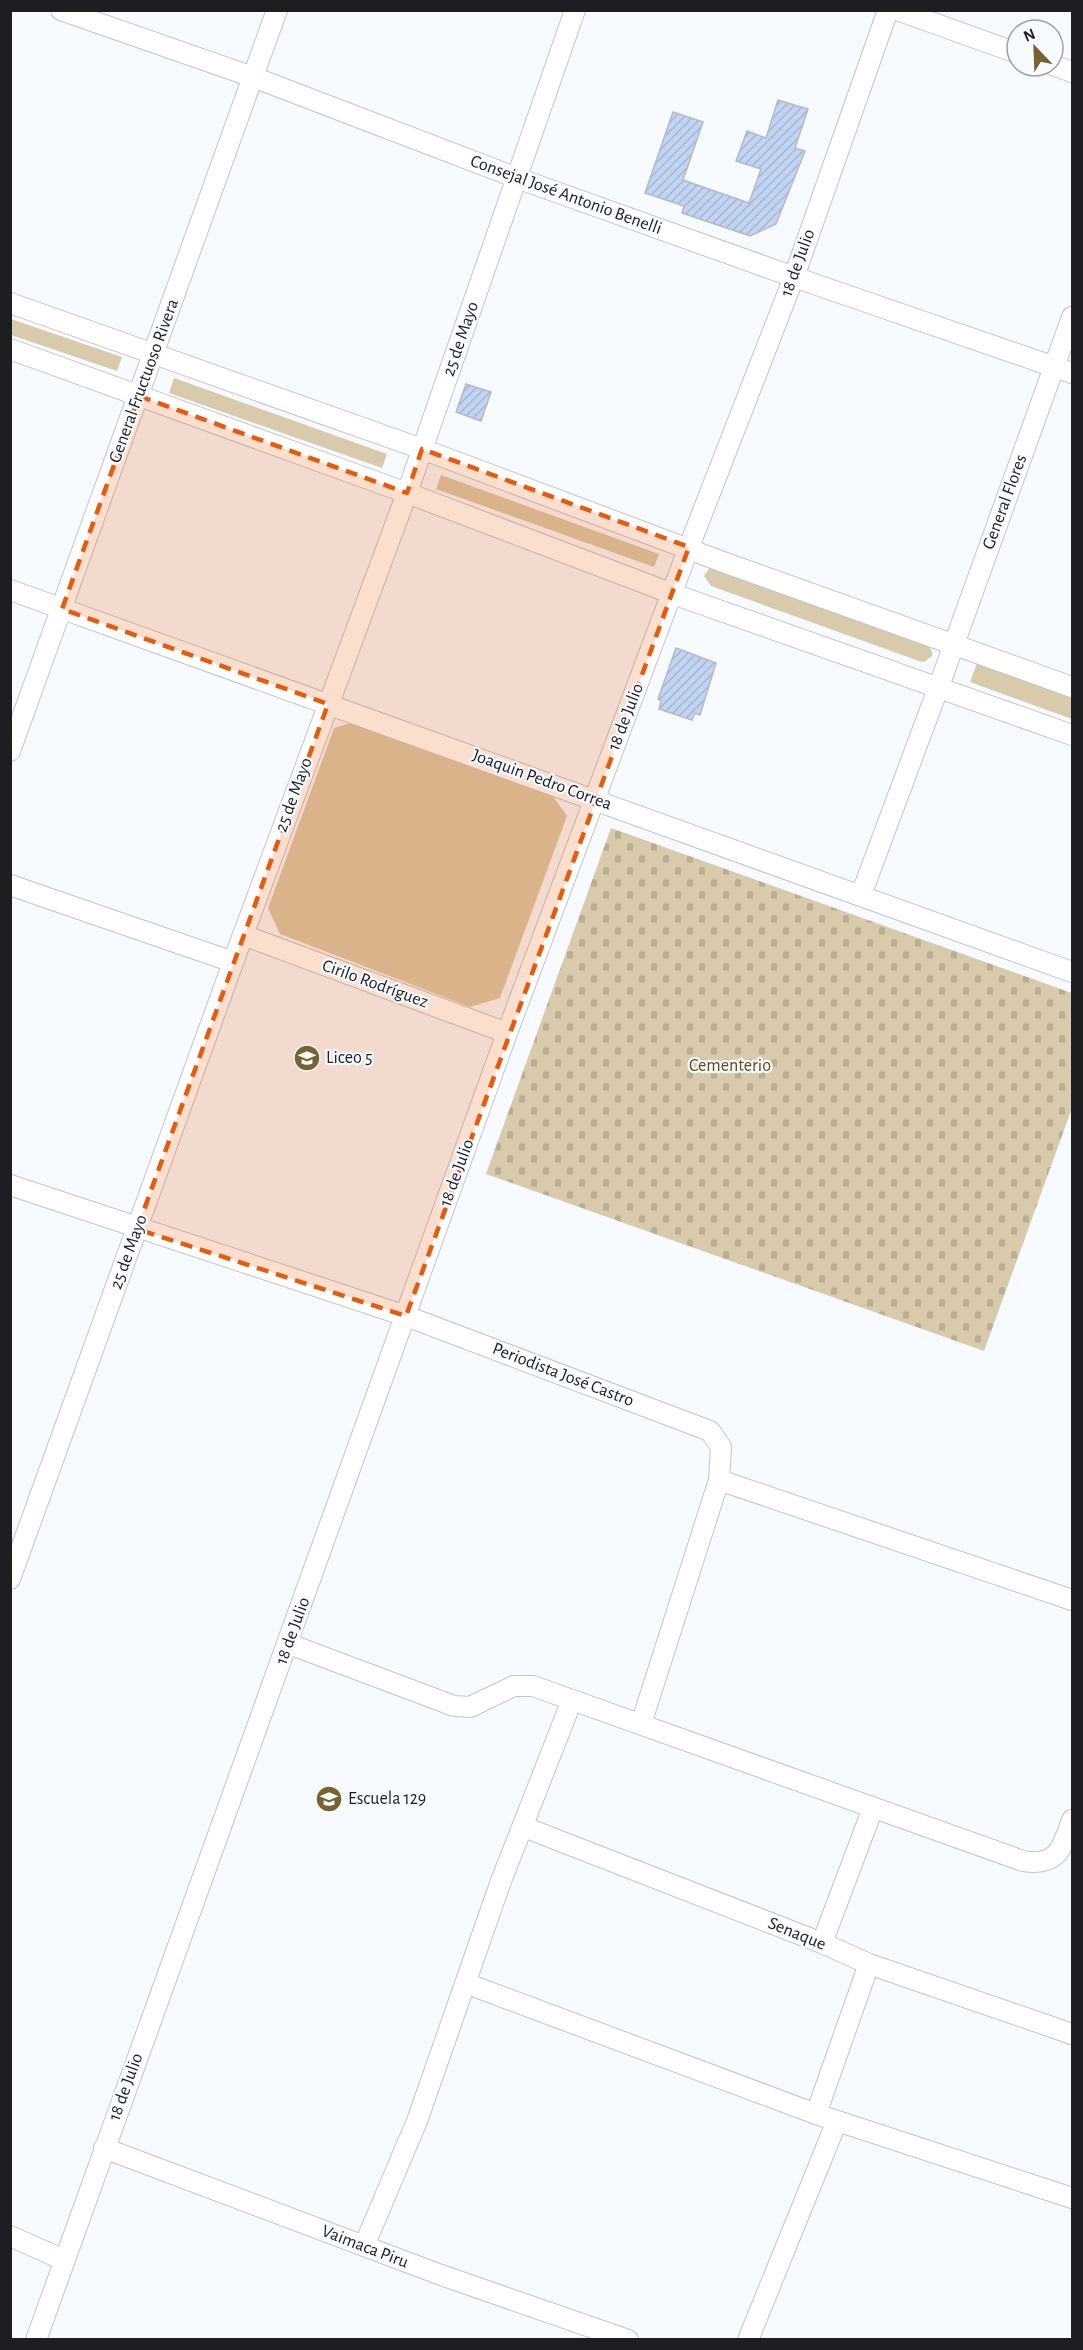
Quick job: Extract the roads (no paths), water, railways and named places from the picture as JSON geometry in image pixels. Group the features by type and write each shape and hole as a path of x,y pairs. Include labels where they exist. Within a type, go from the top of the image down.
{"street":[{"name":"Consejal José Antonio Benelli","path":"61,10 253,77 517,178 1063,370"},
{"name":"General Fructuoso Rivera","path":"10,751 277,10"},
{"name":"25 de Mayo","path":"10,1579 243,935 407,493 575,10"},
{"name":"18 de Julio","path":"36,2340 289,1644 507,1033 689,547 794,277 888,10"},
{"path":"897,10 1005,49"},
{"path":"10,303 422,449 1072,687"},
{"name":"General Flores","path":"861,895 954,645 1063,370 1072,317"},
{"path":"10,349 407,493 673,594 939,686 1072,735"},
{"name":"Joaquin Pedro Correa","path":"10,590 1072,972"},
{"path":"10,885 233,963"},
{"name":"Cirilo Rodríguez","path":"243,935 507,1033"},
{"name":"Periodista José Castro","path":"10,1185 406,1316 710,1431 721,1447 719,1480 641,1724"},
{"path":"719,1480 1072,1600"},
{"path":"289,1644 454,1706 470,1707 514,1686 533,1686 873,1808 1037,1863 1049,1860 1060,1852 1072,1820"},
{"path":"364,2246 417,2121 501,1881 572,1700"},
{"path":"822,1943 873,1808"},
{"name":"Senaque","path":"524,1827 822,1943 869,1964 1072,2034"},
{"path":"816,2114 869,1964"},
{"path":"465,1983 816,2114 1072,2198"},
{"path":"748,2340 837,2121"},
{"name":"Vaimaca Piru","path":"104,2148 441,2276 628,2340"},
{"path":"10,2236 64,2260"}],"place":[{"name":"Liceo 5","path":"307,1058"},
{"name":"Escuela 129","path":"329,1799"}],"park label":[{"name":"Cementerio","path":"730,1066"}]}
